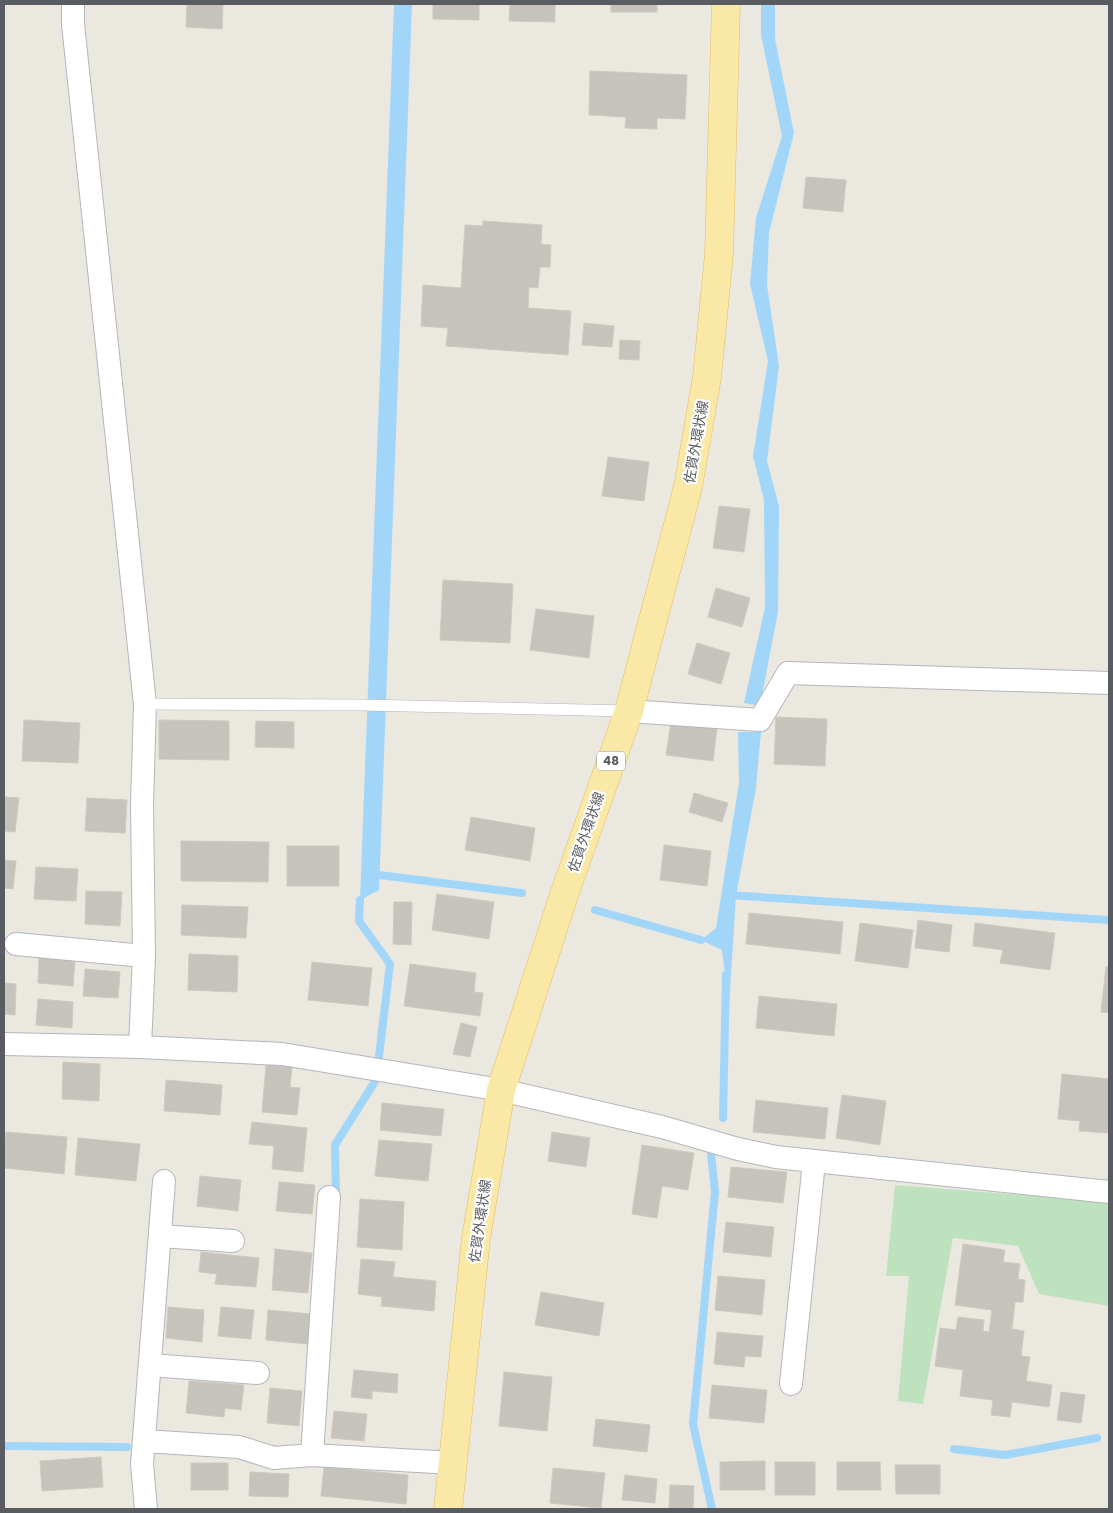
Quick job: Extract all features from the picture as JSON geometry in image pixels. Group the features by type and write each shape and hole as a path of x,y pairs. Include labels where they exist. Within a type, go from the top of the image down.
{"main road":[{"name":"佐賀外環状線","path":"448,1509 476,1238 500,1090 564,895 629,711 688,487 707,377 719,254 726,4"}],"street":[{"path":"73,4 74,34 145,704 142,805 144,956 140,1047"},
{"path":"629,711 760,720 788,673 1109,683"},
{"path":"16,944 144,956"},
{"path":"4,1044 140,1047 282,1054 500,1090 662,1127 776,1158 1109,1192"},
{"path":"791,1384 814,1162"},
{"path":"146,1509 142,1464 164,1181"},
{"path":"312,1455 329,1197"},
{"path":"160,1236 233,1241"},
{"path":"150,1365 258,1373"},
{"path":"144,1441 239,1447 274,1458 312,1455 453,1463"}],"lane":[{"path":"145,704 362,705 629,711"}],"green space":[{"path":"895,1185 1109,1202 1109,1306 1039,1294 1018,1246 953,1238 923,1404 898,1401 909,1276 886,1276"}],"water":[{"path":"394,4 412,4 379,890 360,900"},
{"path":"761,4 775,4 775,39 794,133 769,233 767,285 779,366 767,461 779,506 778,612 760,706 744,703 765,607 764,500 753,456 768,361 750,284 756,218 782,136 761,35"},
{"path":"738,732 761,732 756,788 736,896 729,1007 722,950 701,940 716,928 739,783"}],"building":[{"path":"187,4 223,4 222,29 186,27"},
{"path":"433,4 479,4 479,20 433,19"},
{"path":"510,4 555,4 555,22 509,21"},
{"path":"611,4 657,4 657,12 611,12"},
{"path":"590,71 687,75 685,119 657,118 657,129 625,128 626,117 589,115"},
{"path":"806,177 846,180 843,212 803,208"},
{"path":"483,221 542,225 541,244 551,245 550,267 540,267 538,288 529,287 528,308 571,311 568,355 446,346 448,328 421,326 423,285 461,288 465,225 483,226"},
{"path":"584,323 614,326 612,347 582,345"},
{"path":"620,340 640,341 639,360 619,359"},
{"path":"608,457 649,462 644,501 602,496"},
{"path":"719,506 750,509 744,552 713,548"},
{"path":"443,580 513,584 510,643 440,640"},
{"path":"716,588 750,598 742,627 708,617"},
{"path":"536,609 594,616 589,658 530,650"},
{"path":"697,643 730,653 721,684 688,674"},
{"path":"776,717 827,719 825,766 774,764"},
{"path":"24,720 80,723 78,763 22,761"},
{"path":"159,720 229,721 229,760 159,759"},
{"path":"256,721 294,722 294,748 255,747"},
{"path":"671,722 717,728 713,761 666,755"},
{"path":"694,793 728,803 722,822 689,812"},
{"path":"4,797 19,798 15,832 4,831"},
{"path":"87,798 127,800 125,833 85,831"},
{"path":"471,817 535,828 530,861 465,850"},
{"path":"181,841 269,842 268,882 181,881"},
{"path":"664,845 711,851 707,886 660,880"},
{"path":"287,846 339,846 339,886 287,886"},
{"path":"4,860 16,861 13,889 4,888"},
{"path":"36,867 78,869 76,901 34,899"},
{"path":"86,891 122,892 120,926 85,924"},
{"path":"437,894 494,902 489,939 432,930"},
{"path":"394,902 412,902 411,945 393,944"},
{"path":"182,905 248,907 246,938 181,935"},
{"path":"749,913 843,922 840,954 746,944"},
{"path":"918,920 952,925 949,952 915,948"},
{"path":"860,923 913,930 908,968 855,961"},
{"path":"975,923 1055,933 1050,970 1000,963 1003,950 973,946"},
{"path":"189,954 238,956 237,992 188,990"},
{"path":"39,958 75,960 73,986 38,983"},
{"path":"312,962 372,968 368,1006 308,1000"},
{"path":"410,964 476,973 474,992 483,993 480,1016 404,1006"},
{"path":"1106,967 1109,967 1109,1013 1101,1012"},
{"path":"85,969 120,972 118,998 83,996"},
{"path":"4,983 16,984 15,1015 4,1014"},
{"path":"759,996 837,1004 834,1036 756,1028"},
{"path":"38,999 73,1002 72,1028 36,1025"},
{"path":"461,1023 477,1027 470,1057 453,1054"},
{"path":"63,1062 100,1064 99,1101 62,1099"},
{"path":"266,1065 292,1067 290,1087 300,1088 297,1115 262,1112"},
{"path":"1062,1074 1109,1079 1109,1133 1079,1131 1080,1121 1058,1119"},
{"path":"166,1080 222,1085 220,1115 164,1111"},
{"path":"842,1095 886,1101 880,1145 836,1138"},
{"path":"756,1100 828,1108 825,1139 753,1132"},
{"path":"382,1103 444,1109 441,1136 380,1130"},
{"path":"252,1122 307,1128 303,1172 272,1169 274,1146 249,1144"},
{"path":"6,1132 67,1137 64,1174 4,1168"},
{"path":"552,1132 590,1138 586,1167 548,1161"},
{"path":"78,1138 140,1144 136,1181 75,1175"},
{"path":"379,1140 432,1144 428,1181 375,1176"},
{"path":"642,1145 694,1153 688,1190 662,1186 657,1218 632,1214"},
{"path":"731,1167 787,1172 783,1203 728,1197"},
{"path":"200,1176 241,1180 238,1211 197,1206"},
{"path":"279,1182 315,1185 312,1214 276,1211"},
{"path":"360,1199 404,1202 402,1250 357,1247"},
{"path":"726,1222 774,1227 771,1257 723,1252"},
{"path":"963,1244 1005,1250 1003,1262 1020,1264 1018,1279 1025,1280 1023,1302 1015,1302 1012,1329 1024,1331 1021,1356 1030,1357 1026,1381 1052,1385 1049,1407 1012,1402 1010,1417 991,1415 993,1400 960,1396 963,1370 935,1366 940,1328 956,1330 958,1317 984,1320 983,1331 989,1332 992,1310 955,1305"},
{"path":"275,1249 312,1253 308,1293 272,1290"},
{"path":"201,1252 259,1258 256,1287 215,1284 217,1274 199,1272"},
{"path":"361,1259 395,1262 393,1277 436,1281 434,1311 381,1306 382,1297 358,1294"},
{"path":"718,1276 765,1280 762,1315 715,1310"},
{"path":"541,1292 604,1303 599,1336 535,1325"},
{"path":"168,1307 204,1310 202,1342 166,1338"},
{"path":"221,1307 254,1310 251,1339 218,1336"},
{"path":"268,1310 311,1314 308,1344 266,1340"},
{"path":"717,1332 763,1336 761,1357 745,1356 744,1367 714,1364"},
{"path":"354,1370 398,1374 397,1393 372,1391 372,1399 351,1397"},
{"path":"504,1372 552,1377 547,1431 499,1426"},
{"path":"189,1381 244,1385 241,1410 225,1408 224,1417 186,1413"},
{"path":"712,1385 767,1390 764,1423 709,1418"},
{"path":"270,1388 302,1391 299,1426 267,1423"},
{"path":"1061,1392 1085,1395 1081,1423 1057,1420"},
{"path":"334,1411 367,1414 364,1441 331,1438"},
{"path":"596,1419 650,1425 647,1452 593,1446"},
{"path":"101,1457 103,1487 42,1491 40,1461"},
{"path":"765,1461 765,1490 720,1490 720,1462"},
{"path":"775,1462 815,1462 815,1495 775,1495"},
{"path":"837,1462 880,1462 881,1490 837,1490"},
{"path":"191,1463 228,1463 228,1490 191,1490"},
{"path":"895,1465 940,1465 940,1494 896,1494"},
{"path":"324,1467 408,1475 406,1504 321,1496"},
{"path":"553,1468 605,1473 601,1508 550,1503"},
{"path":"250,1472 289,1474 288,1497 249,1496"},
{"path":"625,1475 657,1479 655,1503 622,1500"},
{"path":"670,1485 694,1486 693,1509 669,1509"}],"waterway":[{"path":"379,875 522,893"},
{"path":"728,895 1109,920"},
{"path":"360,900 359,921 390,964 379,1056"},
{"path":"595,910 701,940"},
{"path":"723,1118 726,975"},
{"path":"336,1197 335,1145 374,1083"},
{"path":"710,1144 715,1192 693,1424 712,1509"},
{"path":"954,1449 1005,1455 1097,1438"},
{"path":"4,1446 127,1447"}]}
